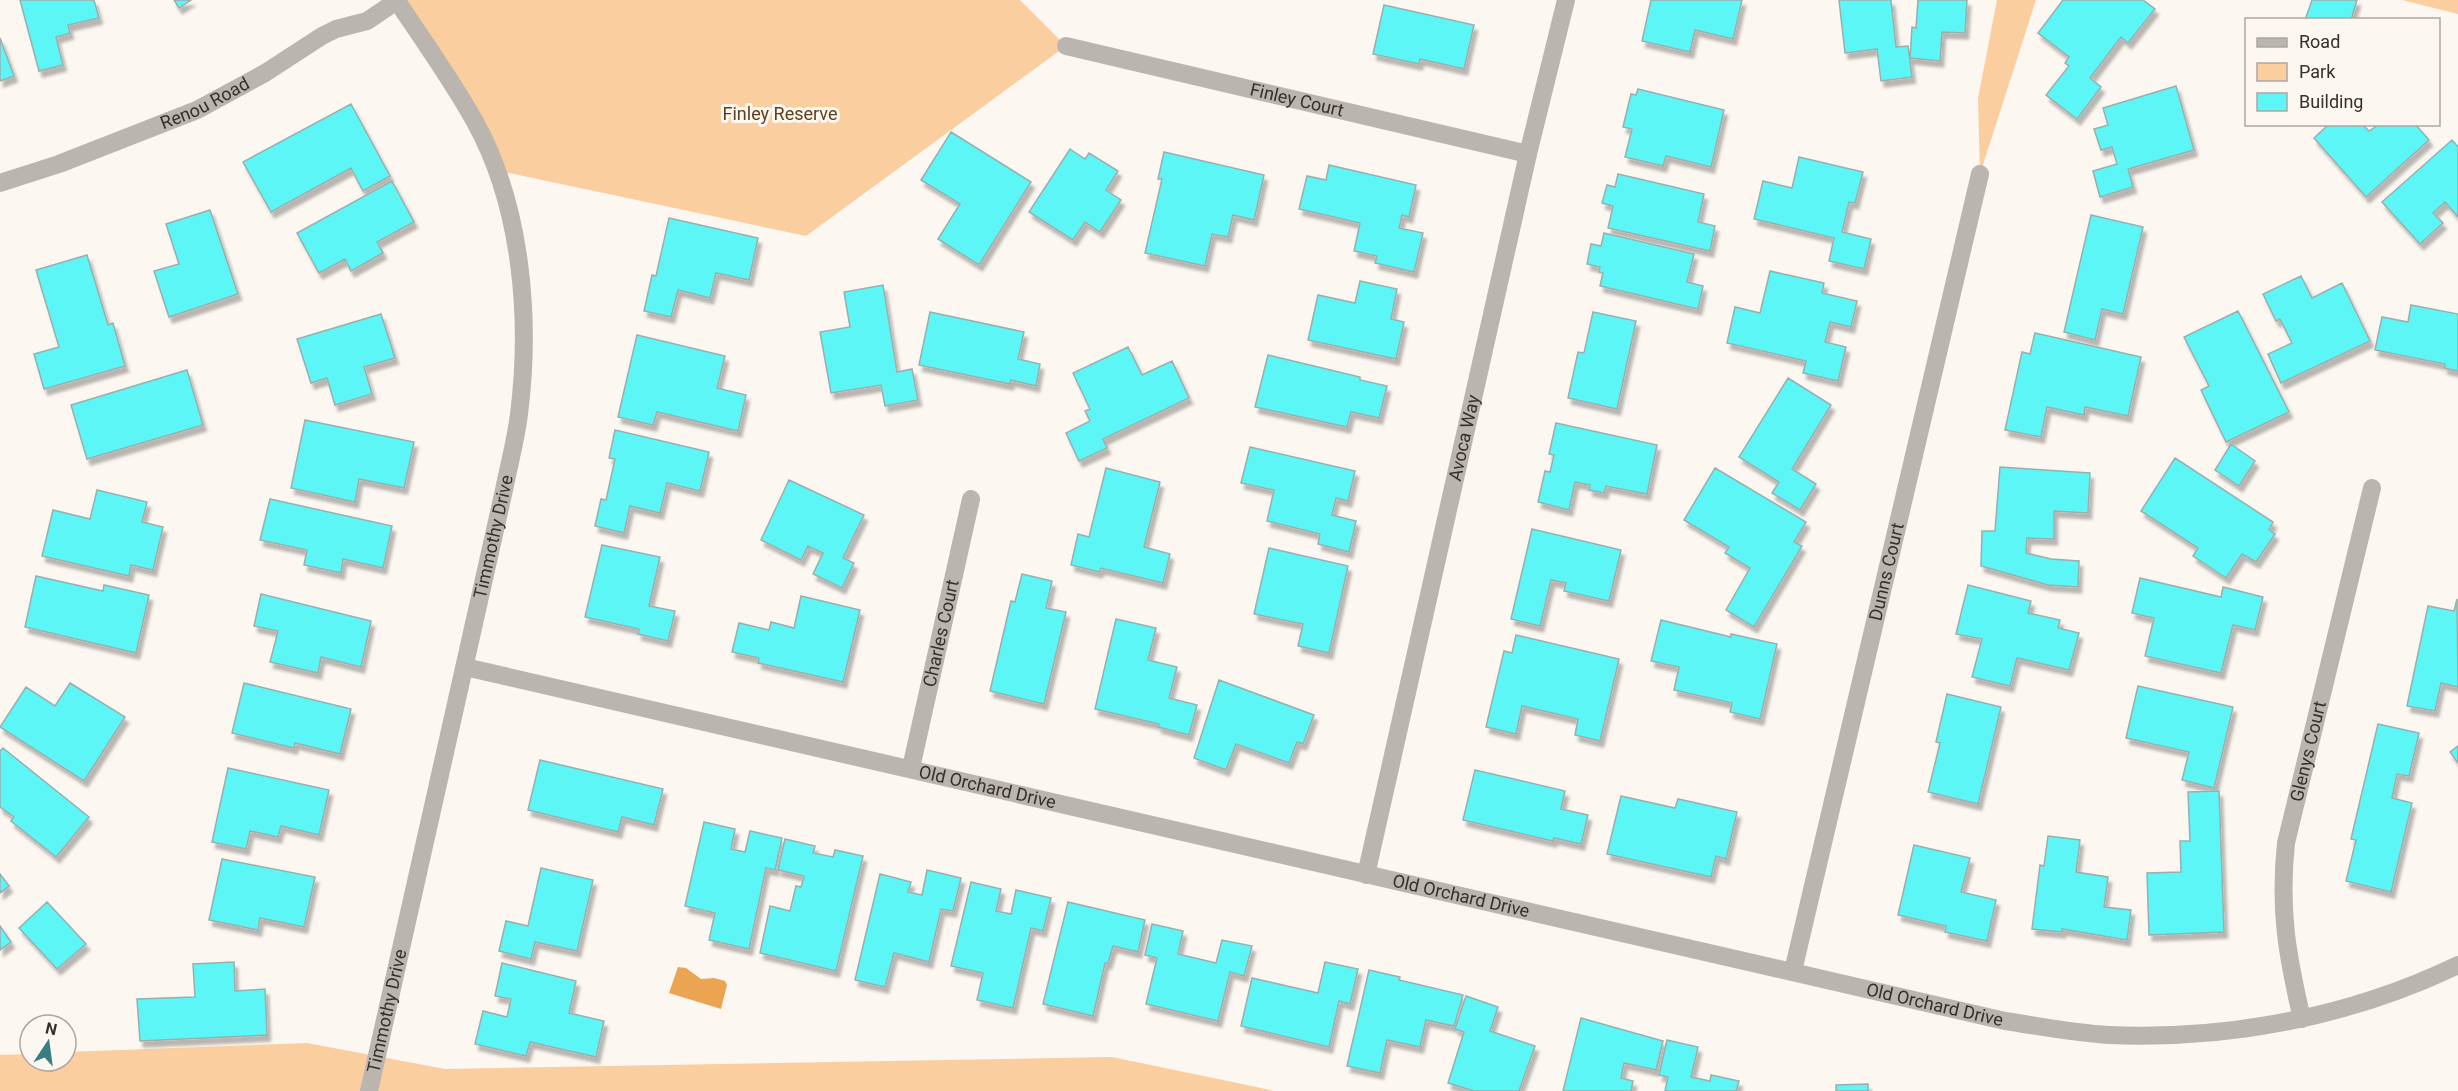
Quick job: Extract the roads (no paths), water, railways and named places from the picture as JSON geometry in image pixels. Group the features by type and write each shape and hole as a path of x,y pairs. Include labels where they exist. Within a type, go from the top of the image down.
{"street":[{"name":"Renou Road","path":"0,183 59,164 197,110 265,73 307,44 336,29 367,21 398,0"},
{"name":"Timmothy Drive","path":"369,1091 519,416 524,361 524,309 507,203 490,153 462,100 398,0"},
{"name":"Avoca Way","path":"1366,874 1528,154 1566,0"},
{"name":"Finley Court","path":"1066,46 1528,154"},
{"name":"Dunns Court","path":"1793,971 1980,174"},
{"name":"Glenys Court","path":"2302,1019 2286,948 2282,880 2286,843 2372,488"},
{"name":"Charles Court","path":"911,768 971,499"},
{"name":"Old Orchard Drive","path":"465,667 2005,1021 2106,1035 2157,1036 2224,1031 2302,1019 2430,979 2458,965"}],"park label":[{"name":"Finley Reserve","path":"780,114"}]}
